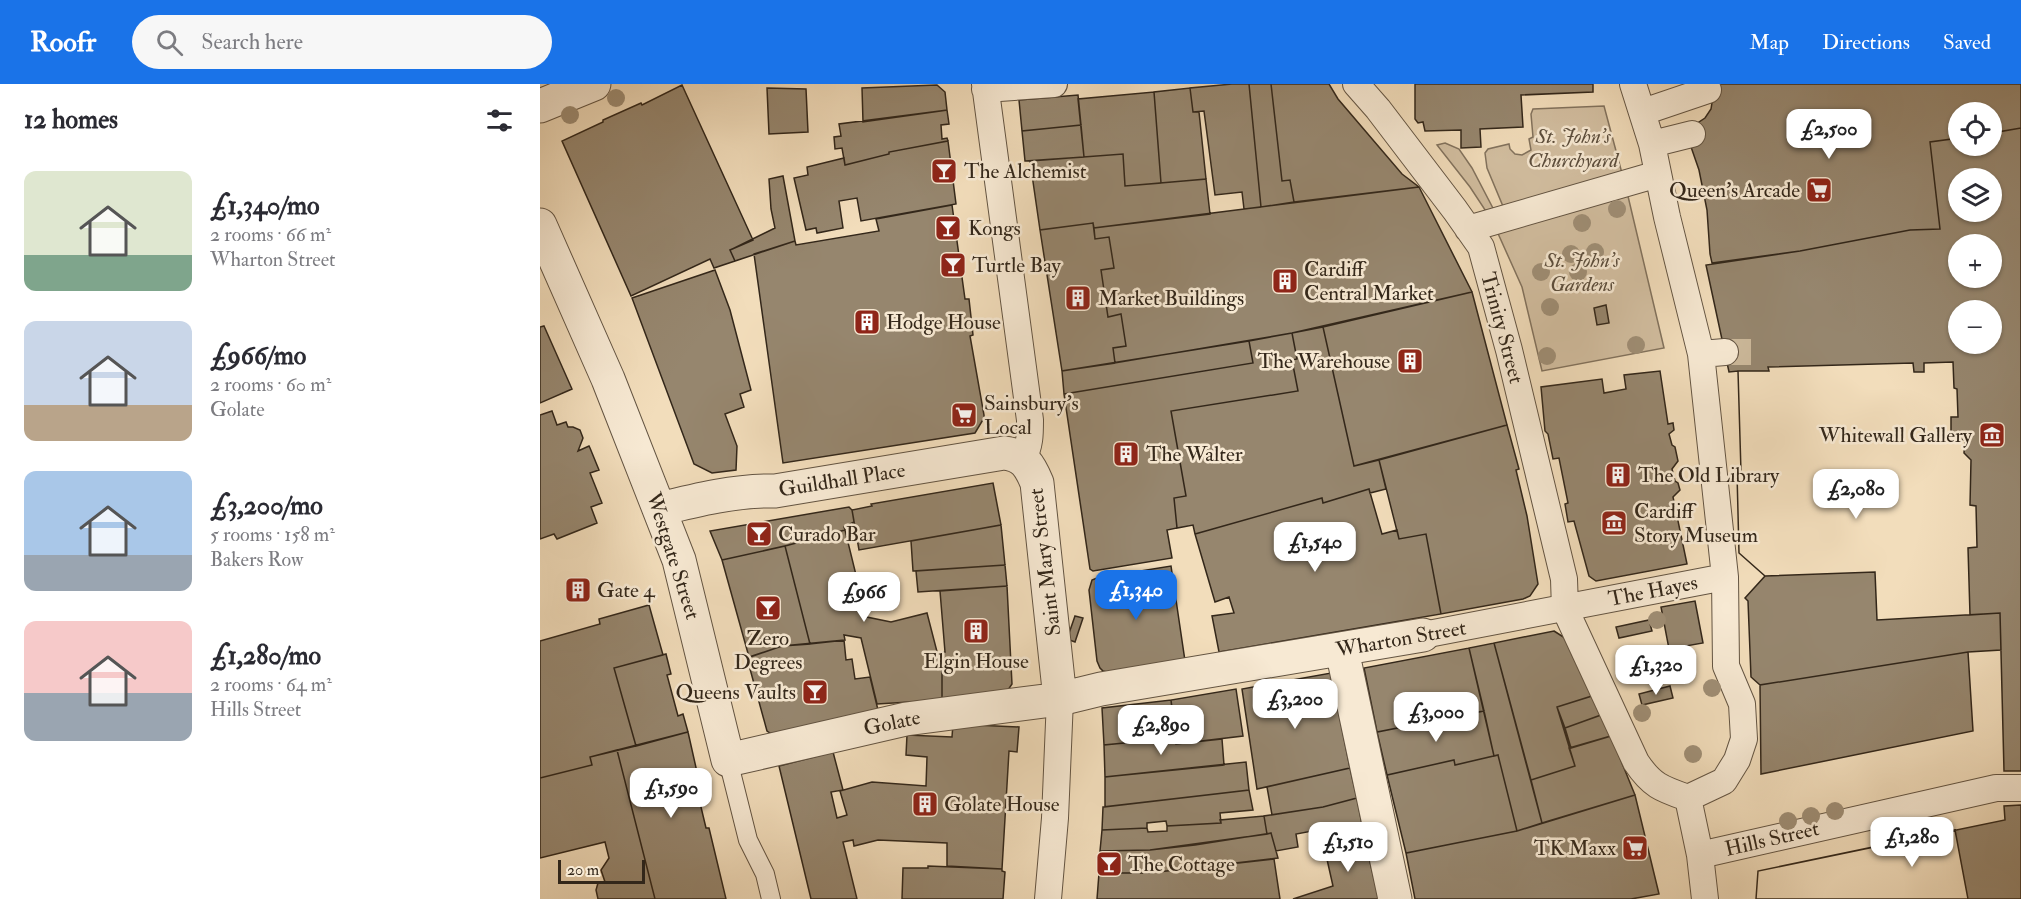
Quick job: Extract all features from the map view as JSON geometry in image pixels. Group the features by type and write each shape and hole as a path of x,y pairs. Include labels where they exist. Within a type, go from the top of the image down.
{"street":[{"path":"540,106 594,84"},
{"path":"985,87 1054,84"},
{"name":"Trinity Street","path":"1356,84 1385,118 1480,247 1509,350 1564,579 1564,609"},
{"path":"1633,84 1643,111 1658,174 1713,353 1725,577"},
{"name":"Saint Mary Street","path":"985,87 1030,420 1029,447 1023,459 1031,468 1037,483 1060,699 1055,818 1048,899"},
{"path":"1643,111 1708,90"},
{"path":"1652,144 1692,134"},
{"path":"1468,229 1658,174"},
{"name":"Westgate Street","path":"540,225 608,379 660,508 685,581 728,760"},
{"name":"Guildhall Place","path":"660,508 1004,453 1023,459"},
{"name":"The Hayes","path":"1564,609 1725,577 1726,666 1742,704 1744,739 1737,760 1724,781 1688,798"},
{"path":"1564,609 1636,762 1645,776 1660,788 1688,798 1700,855 1705,899"},
{"name":"Wharton Street","path":"1060,699 1101,689 1342,650 1564,609"},
{"path":"1342,650 1395,899"},
{"name":"Golate","path":"728,760 906,719 1060,699"},
{"name":"Hills Street","path":"1700,855 1996,788 2021,788"}],"lane":[{"name":"Westgate Street","path":"728,760 748,840 765,874 771,899"}],"green space":[{"name":"St. John's Churchyard","path":"1604,106 1623,177 1505,211 1487,168 1485,153 1488,149 1509,144 1515,154 1522,155 1531,150 1529,139 1533,137 1531,114 1533,109"},
{"path":"1445,143 1459,149 1472,168 1496,214 1489,216 1470,187 1437,145"},
{"name":"St. John’s Gardens","path":"1627,192 1664,348 1542,371 1522,287 1496,229"}],"building":[{"path":"1249,84 1261,207 1244,209 1242,192 1215,195 1204,111 1193,112 1190,88"},
{"path":"1249,84 1271,84 1282,181 1290,180 1294,202 1261,207"},
{"path":"1271,84 1329,84 1338,99 1402,174 1419,187 1294,202 1290,180 1282,181"},
{"path":"1415,84 1593,84 1593,92 1521,95 1523,127 1480,129 1481,147 1461,148 1461,130 1425,131 1423,122 1418,123 1415,119"},
{"name":"Queen's Arcade","path":"1709,84 2021,84 2021,128 2002,131 2002,102 1948,102 1948,140 1930,142 1940,229 1910,230 1800,251 1712,263 1707,210 1699,170 1690,144 1696,124 1705,118 1711,109 1713,96"},
{"path":"682,85 753,240 730,250 735,261 714,268 710,259 631,296 562,141"},
{"path":"937,85 945,92 947,110 863,122 862,88"},
{"path":"767,88 806,89 808,132 769,134"},
{"path":"1190,88 1193,112 1199,112 1206,179 1161,183 1154,92"},
{"path":"1154,92 1161,183 1125,186 1123,154 1084,157 1078,99"},
{"path":"1078,95 1081,125 1022,131 1019,100"},
{"path":"947,110 949,124 941,125 942,139 947,138 948,141 889,152 889,154 845,165 842,148 835,149 834,137 841,136 839,124"},
{"path":"1081,125 1084,157 1025,161 1022,131"},
{"path":"2021,128 2021,771 2004,771 2000,613 1877,620 1875,572 1765,576 1739,553 1737,473 1741,472 1738,371 1729,372 1706,265 1800,251 1910,230 1940,229 1930,142 1948,140 1948,156 2002,156 2002,131"},
{"path":"948,141 956,204 861,221 857,198 839,201 843,228 817,233 816,228 806,230 794,178 808,175 807,167 844,158 845,165 889,154 889,152"},
{"path":"1123,154 1125,186 1206,179 1210,214 1094,228 1093,223 1040,230 1030,161"},
{"path":"783,176 795,241 735,261 730,250 775,228 769,179"},
{"name":"Cardiff Central Market","path":"1419,187 1472,292 1292,333 1115,363 1113,348 1126,346 1121,314 1108,317 1101,270 1114,268 1109,237 1095,239 1094,228"},
{"name":"Hodge House","path":"952,205 965,299 969,299 973,335 970,336 984,415 975,433 783,463 754,254 795,241 796,245 879,231 876,219"},
{"name":"Market Buildings","path":"1093,223 1095,239 1109,237 1114,268 1101,270 1108,317 1121,314 1126,346 1113,348 1115,363 1062,371 1040,230"},
{"path":"715,270 730,310 751,390 740,394 744,407 725,414 737,446 736,470 712,473 694,464 632,298"},
{"name":"The Warehouse","path":"1472,292 1507,425 1354,466 1323,327"},
{"path":"1606,305 1609,323 1597,325 1594,308"},
{"path":"544,326 572,389 540,403 540,327"},
{"path":"1323,327 1354,466 1379,460 1386,489 1370,493 1369,489 1323,503 1322,498 1195,534 1193,525 1177,528 1174,498 1186,496 1171,411 1298,391 1292,360 1297,359 1292,333"},
{"name":"The Walter","path":"1292,333 1297,359 1292,360 1298,391 1171,411 1186,496 1174,498 1177,528 1167,530 1172,558 1093,571 1090,569 1064,394 1253,363 1249,341"},
{"path":"1249,341 1253,363 1064,394 1062,371"},
{"path":"1953,362 1958,417 1951,417 1951,440 1965,440 1964,453 1971,460 1970,505 1976,506 1977,547 1968,548 1970,615 2000,613 2001,650 1968,652 1760,685 1751,677 1748,601 1745,598 1765,576 1739,553 1737,473 1741,472 1738,371 1769,371 1768,367 1913,363 1914,372 1924,372 1924,363"},
{"name":"The Old Library","path":"1660,371 1668,424 1673,423 1674,430 1669,434 1678,461 1672,469 1680,490 1673,497 1687,564 1596,581 1589,576 1574,521 1568,522 1565,504 1568,503 1559,458 1553,459 1548,434 1545,431 1541,387 1602,379 1604,393 1626,389 1624,375"},
{"path":"552,411 557,425 566,422 568,427 580,430 583,438 578,451 589,446 599,470 590,473 602,503 591,507 597,523 557,539 554,534 540,539 540,415"},
{"path":"1507,425 1519,469 1516,470 1527,516 1538,584 1530,596 1523,599 1441,614 1426,534 1399,539 1379,460"},
{"path":"993,483 1001,525 859,550 852,510 872,506 871,504"},
{"path":"1369,489 1382,534 1397,530 1399,539 1426,534 1441,614 1219,652 1212,616 1234,613 1229,597 1215,602 1195,534 1322,498 1323,503"},
{"path":"849,507 852,510 854,522 844,527 845,530 722,560 710,531"},
{"path":"1001,525 1005,565 913,571 911,541"},
{"path":"845,530 857,579 853,581 862,616 891,622 927,613 942,671 942,700 877,704 861,638 844,635 845,640 810,644 785,546"},
{"name":"Zero Degrees","path":"785,546 810,644 782,646 749,657 722,560"},
{"path":"1005,565 1007,586 918,592 916,571"},
{"path":"1171,566 1185,661 1111,673 1103,671 1097,661 1089,590 1092,580"},
{"name":"Gate 4","path":"583,579 590,595 573,602 566,586"},
{"name":"Elgin House","path":"1007,586 1012,684 1006,693 942,700 942,671 937,653 945,652 940,591"},
{"path":"1695,601 1703,643 1669,649 1661,607"},
{"path":"649,605 663,655 614,668 636,746 590,757 592,765 540,778 540,641 600,624 599,619"},
{"path":"1075,616 1083,618 1075,642 1067,639"},
{"path":"1649,620 1652,631 1619,638 1616,627"},
{"path":"1554,631 1565,638 1592,696 1557,707 1575,766 1531,780 1494,643"},
{"name":"Queens Vaults","path":"844,640 846,660 852,659 855,679 870,677 878,710 773,735 767,731 747,658 782,646"},
{"path":"1494,643 1542,823 1517,831 1498,755 1494,756 1469,648"},
{"path":"1469,648 1484,711 1377,732 1364,668"},
{"path":"1968,652 1973,731 1761,774 1760,685"},
{"path":"666,654 671,674 667,675 678,716 683,714 688,732 636,746 614,668"},
{"path":"1331,673 1350,768 1257,789 1242,689"},
{"path":"1670,686 1673,698 1642,705 1639,694"},
{"path":"1236,689 1243,736 1176,744 1171,700"},
{"path":"1592,696 1601,715 1565,728 1557,707"},
{"path":"1171,700 1176,738 1104,745 1102,708"},
{"path":"1484,711 1494,756 1455,765 1454,760 1387,775 1377,732"},
{"path":"1601,715 1611,736 1571,748 1565,728"},
{"name":"Golate House","path":"953,724 1019,727 1017,752 1009,751 1002,869 947,866 947,843 878,840 854,846 853,840 843,842 857,899 811,899 779,766 833,752 843,790 831,792 837,818 847,815 840,791 872,782 926,786 927,757 906,755 907,735 952,737"},
{"path":"688,732 699,781 695,782 726,899 655,899 617,750"},
{"path":"1611,736 1635,795 1542,823 1531,780 1575,766 1569,748"},
{"path":"1176,738 1176,744 1222,739 1224,765 1105,777 1104,745"},
{"path":"617,750 655,899 598,899 596,890 598,883 605,882 601,870 609,858 605,842 540,858 540,778 592,765 590,757"},
{"path":"1498,755 1517,831 1406,853 1387,775 1454,760 1455,765"},
{"path":"1246,762 1249,790 1105,807 1105,777"},
{"path":"1350,768 1357,798 1323,807 1272,815 1267,787"},
{"path":"1249,790 1253,810 1220,813 1221,823 1167,826 1166,821 1147,823 1147,828 1102,830 1103,807"},
{"path":"1635,795 1659,894 1631,899 1415,899 1406,853 1517,831"},
{"path":"1357,798 1362,824 1329,831 1328,828 1296,834 1298,847 1276,851 1271,833 1267,834 1264,816 1323,807"},
{"path":"2021,805 2021,899 1756,899 1758,871 2005,820 2004,806"},
{"path":"1264,816 1267,834 1150,850 1100,851 1102,830 1147,828 1148,832 1167,831 1167,826 1221,823 1220,820"},
{"path":"1955,830 1968,899 1756,899 1758,871"},
{"path":"1271,833 1278,858 1149,873 1099,873 1100,851 1150,850"},
{"path":"1364,837 1379,899 1293,899 1333,886 1324,846"},
{"path":"1274,859 1280,899 1097,899 1099,873 1149,873"},
{"path":"928,866 1002,869 1005,872 1003,899 902,899 903,868 928,868"}],"tunnel":[{"path":"1725,352 1754,352"}],"place":[{"name":"The Alchemist","path":"944,171"},
{"name":"Queen's Arcade","path":"1819,190"},
{"name":"Kongs","path":"948,228"},
{"name":"Turtle Bay","path":"953,265"},
{"name":"Cardiff Central Market","path":"1285,281"},
{"name":"Market Buildings","path":"1078,298"},
{"name":"Hodge House","path":"867,322"},
{"name":"The Warehouse","path":"1410,361"},
{"name":"Sainsbury's Local","path":"964,415"},
{"name":"Whitewall Gallery","path":"1992,435"},
{"name":"The Walter","path":"1126,454"},
{"name":"The Old Library","path":"1618,475"},
{"name":"Cardiff Story Museum","path":"1614,523"},
{"name":"Curado Bar","path":"759,534"},
{"name":"Gate 4","path":"578,590"},
{"name":"Zero Degrees","path":"768,608"},
{"name":"Elgin House","path":"976,631"},
{"name":"Queens Vaults","path":"815,692"},
{"name":"Golate House","path":"925,804"},
{"name":"TK Maxx","path":"1635,848"},
{"name":"The Cottage","path":"1109,864"}]}
